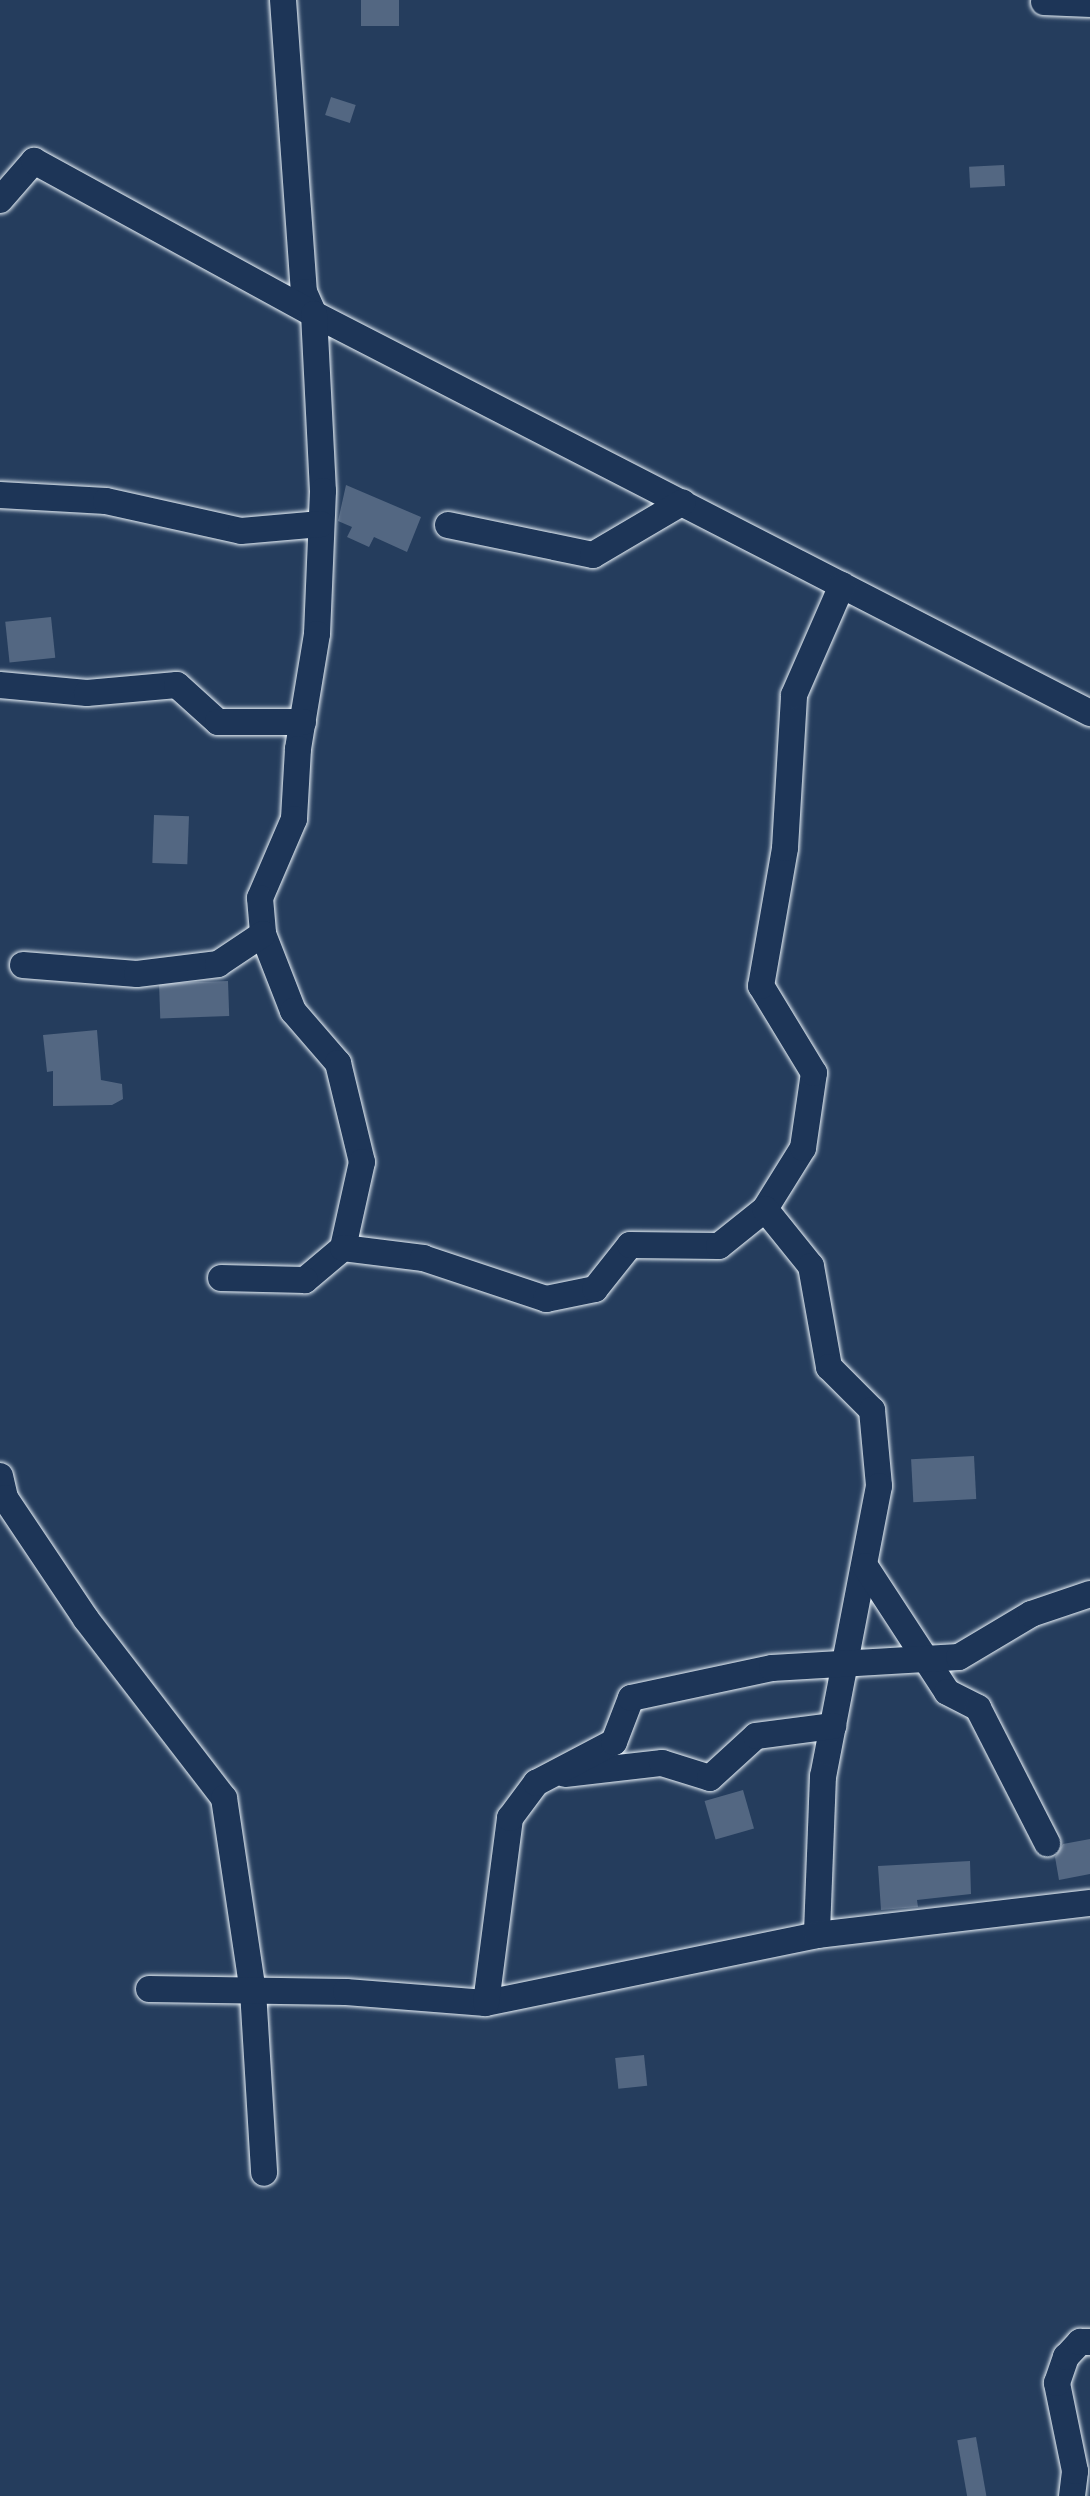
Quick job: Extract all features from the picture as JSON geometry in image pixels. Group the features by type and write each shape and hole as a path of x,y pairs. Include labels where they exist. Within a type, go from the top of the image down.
{"street":[{"path":"221,1278 305,1280 343,1248 362,1162 338,1063 293,1012 263,934 260,898 294,819 303,722 317,634 321,524 314,314 304,292 283,0"},
{"path":"1044,2 1090,4"},
{"path":"0,200 34,161 314,314 1090,713"},
{"path":"0,495 106,502 241,530 321,524"},
{"path":"448,525 593,555 683,502"},
{"path":"343,1248 423,1258 545,1299 595,1289 630,1245 719,1246 765,1209 803,1148 814,1073 761,986 785,848 794,695 842,586"},
{"path":"0,685 87,693 177,685 218,722 303,722"},
{"path":"23,965 137,974 218,964 263,934"},
{"path":"765,1209 811,1266 829,1367 872,1410 879,1486 823,1776 817,1935"},
{"path":"0,1476 5,1498 86,1619 224,1798 253,1991 264,2173"},
{"path":"865,1566 947,1692 978,1708 1047,1843"},
{"path":"486,2003 510,1818 536,1783 614,1742 631,1698 772,1668 959,1657 1031,1614 1090,1594"},
{"path":"551,1775 662,1763 710,1778 756,1735 833,1726"},
{"path":"149,1989 253,1991 486,2003 817,1935 1090,1903"},
{"path":"1072,2496 1075,2472 1057,2382 1066,2357 1080,2342 1090,2342"}],"building":[{"path":"361,0 399,0 399,26 361,26"},
{"path":"331,97 356,105 350,123 325,115"},
{"path":"1004,165 1005,186 970,188 969,167"},
{"path":"346,485 421,517 407,552 374,537 369,547 347,537 352,527 338,521"},
{"path":"51,617 55,658 10,663 5,622"},
{"path":"154,815 189,816 187,864 152,863"},
{"path":"228,981 229,1016 160,1018 159,983"},
{"path":"97,1030 101,1080 122,1084 123,1099 112,1105 53,1106 53,1071 47,1072 43,1035"},
{"path":"974,1456 976,1499 913,1502 911,1459"},
{"path":"743,1790 754,1828 716,1839 705,1801"},
{"path":"1090,1839 1090,1874 1059,1880 1055,1857 1063,1844"},
{"path":"970,1861 971,1894 917,1900 918,1907 881,1910 878,1866"},
{"path":"644,2055 647,2086 618,2089 615,2058"},
{"path":"976,2437 986,2496 967,2496 957,2440"}]}
